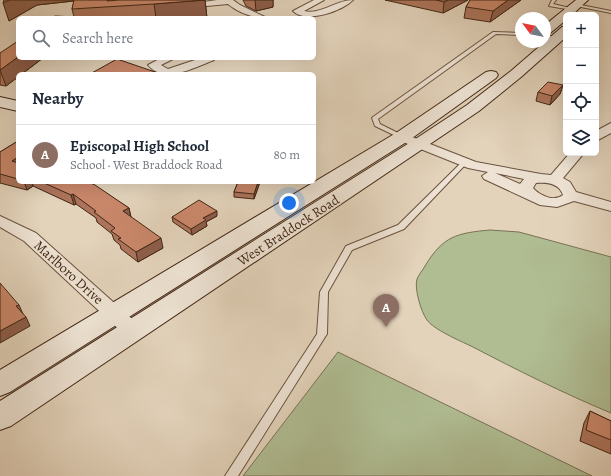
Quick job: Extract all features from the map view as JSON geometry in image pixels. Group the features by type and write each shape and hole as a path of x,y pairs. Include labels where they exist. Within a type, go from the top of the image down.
{"main road":[{"name":"West Braddock Road","path":"331,182 420,144 473,108 516,74 553,34 585,6"},
{"name":"West Braddock Road","path":"0,417 124,322 331,182 460,98 502,66"},
{"path":"0,102 16,106"},
{"name":"West Braddock Road","path":"0,384 124,322"}],"street":[{"path":"187,6 192,9 196,5 228,0 237,7 258,16"},
{"path":"303,14 297,11 320,0"},
{"path":"298,16 303,14 317,14 348,0"},
{"path":"165,60 153,65 166,72"},
{"path":"170,72 204,60"},
{"path":"599,135 611,127"},
{"path":"402,137 469,163 554,180 564,185 570,195 611,207"},
{"path":"554,180 574,156"},
{"path":"469,163 483,173 529,193 534,197 549,202 563,201 570,195"},
{"path":"529,193 526,185 532,179 539,178"},
{"name":"Marlboro Drive","path":"0,221 30,237 124,322"}],"lane":[{"path":"554,0 550,5 585,6 611,12"},
{"path":"402,137 377,125 375,118 495,33 515,38"},
{"path":"231,476 322,334 324,292 349,248 401,227 469,163"}],"green space":[{"path":"490,230 519,232 611,257 611,413 540,381 454,338 435,327 427,320 422,311 416,283 419,275 432,256 438,248 452,238 468,233"},
{"path":"338,352 592,476 243,476"}],"building":[{"path":"74,0 107,1 205,0 72,9"},
{"path":"436,0 448,0 444,2"},
{"path":"470,0 508,0 493,11 466,7"},
{"path":"16,42 16,58 0,70 0,53"},
{"path":"115,60 120,60 155,72 94,72"},
{"path":"548,82 563,85 552,96 538,92"},
{"path":"16,142 16,158 12,161 16,162 16,178 0,174 0,152"},
{"path":"46,184 95,185 129,208 123,211 161,238 136,252 118,239 121,238 111,231 115,228 94,212 96,211 73,194 71,195"},
{"path":"237,184 257,184 254,194 234,192"},
{"path":"199,200 217,211 203,218 206,220 191,229 172,217"},
{"path":"0,283 19,305 16,306 26,317 0,331"},
{"path":"590,411 611,421 611,440 586,430"}],"place":[{"name":"Episcopal High School","path":"386,327"}]}
